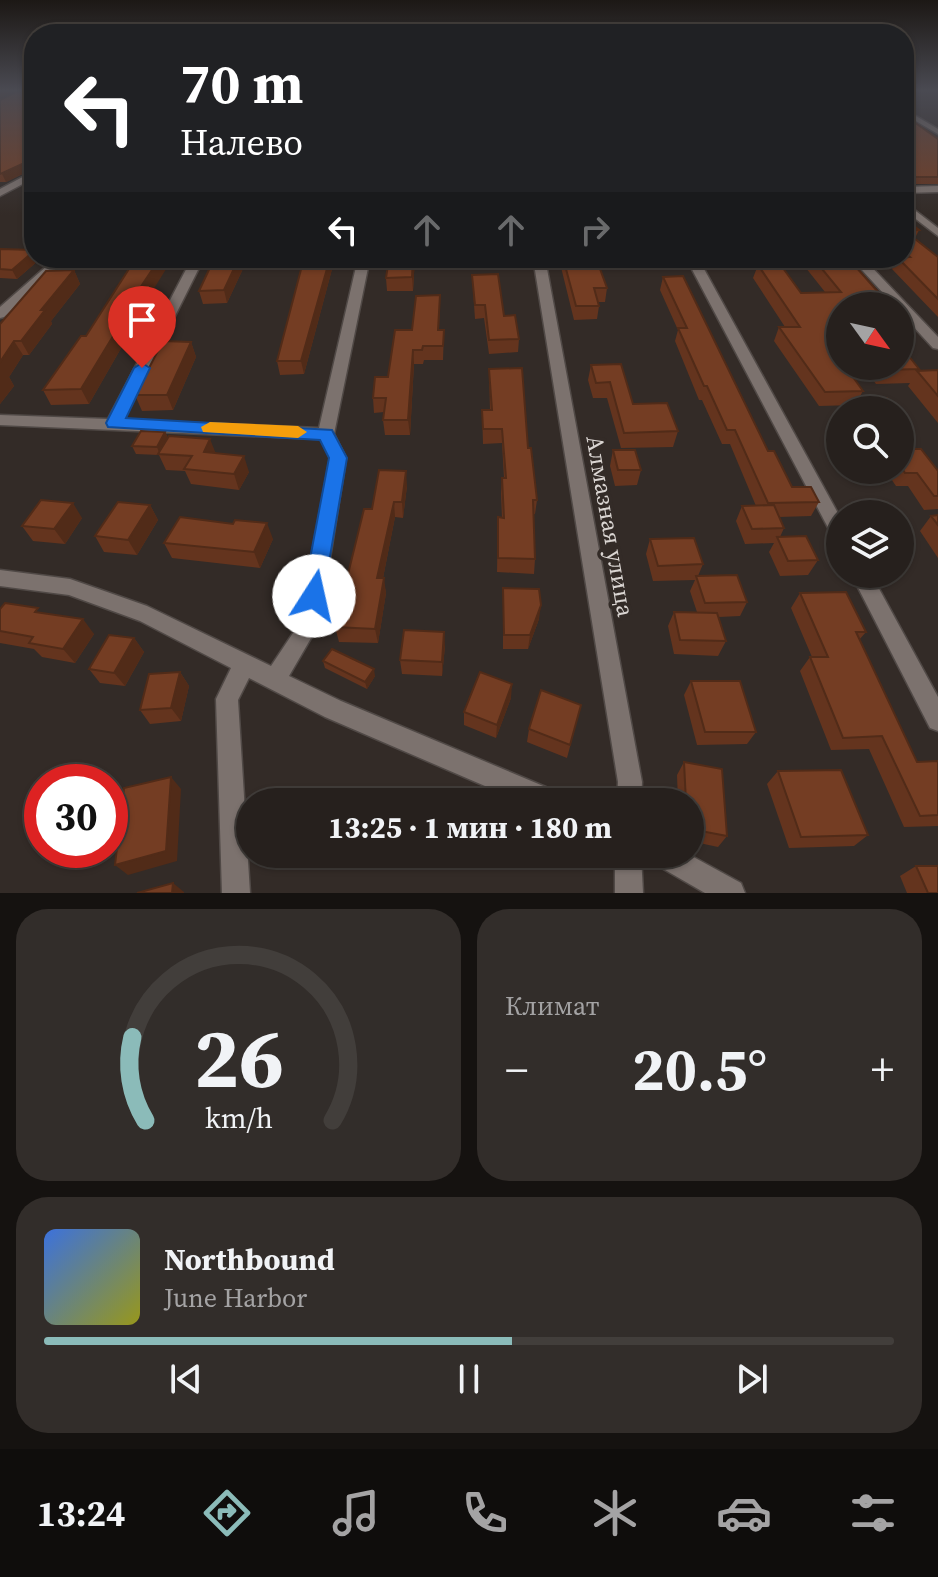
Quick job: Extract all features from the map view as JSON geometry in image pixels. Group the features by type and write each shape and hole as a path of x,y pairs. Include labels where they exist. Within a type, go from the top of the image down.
{"street":[{"path":"0,193 24,180"},
{"path":"914,190 938,189"},
{"path":"914,215 938,214"},
{"path":"914,218 938,233"},
{"path":"0,314 51,268"},
{"path":"114,423 193,268"},
{"path":"275,679 304,633 314,596 338,458 326,434 362,268"},
{"name":"Алмазная улица","path":"541,268 630,788"},
{"path":"697,268 826,508"},
{"path":"866,268 938,345"},
{"path":"0,420 326,434"},
{"path":"0,578 70,587 147,615 333,709 518,788"},
{"path":"868,588 938,720"},
{"path":"236,893 227,699 245,664"},
{"path":"628,868 629,893"},
{"path":"687,868 731,893"}],"building":[{"path":"0,132 24,132 24,163 0,174"},
{"path":"914,132 928,132 938,139 938,177 914,177"},
{"path":"914,238 938,257 938,299 908,268 914,268"},
{"path":"0,249 24,250 24,260 12,270 0,269"},
{"path":"130,268 153,268 142,285 151,285 124,328 118,328 81,389 43,390 81,336 86,336"},
{"path":"210,268 234,268 224,290 199,291"},
{"path":"301,268 327,268 301,361 277,361"},
{"path":"388,268 412,268 412,277 386,278"},
{"path":"566,268 600,268 607,288 594,288 599,306 576,306"},
{"path":"760,268 783,268 801,293 826,292 826,380 855,380 863,391 825,392 779,327 800,327"},
{"path":"821,268 857,268 878,292 841,292"},
{"path":"74,270 41,310 45,310 21,341 14,341 0,362 0,324 46,271"},
{"path":"498,274 504,316 515,315 519,339 489,340 485,305 475,305 472,275"},
{"path":"683,276 768,451 774,451 792,487 811,487 819,502 768,503 735,430 727,430 678,328 687,328 663,277"},
{"path":"440,295 438,330 444,330 443,346 423,346 422,350 413,350 408,420 383,420 386,398 373,398 375,377 388,377 395,330 412,330 416,296"},
{"path":"163,341 191,342 167,395 135,395"},
{"path":"621,364 633,404 667,403 678,431 624,433 610,382 596,383 591,365"},
{"path":"522,368 528,448 531,448 537,500 533,500 535,559 498,558 498,517 504,518 502,478 506,478 502,429 483,429 482,410 492,410 489,369"},
{"path":"938,370 938,396 917,371"},
{"path":"141,431 165,432 157,447 132,446"},
{"path":"169,436 210,439 204,452 244,456 234,474 184,469 192,456 158,454"},
{"path":"914,449 921,449 938,471 938,496 934,496 914,473"},
{"path":"613,450 635,450 641,470 618,470"},
{"path":"379,470 406,471 402,502 394,502 377,578 384,578 375,629 335,627 364,509 372,509"},
{"path":"41,500 73,503 54,529 22,526"},
{"path":"118,502 150,505 128,540 95,536"},
{"path":"774,505 784,528 752,529 742,506"},
{"path":"180,517 233,524 235,520 267,523 254,552 164,543"},
{"path":"806,536 818,560 788,561 777,537"},
{"path":"694,538 703,564 658,566 650,539"},
{"path":"737,575 747,602 705,603 696,576"},
{"path":"503,588 539,589 541,605 530,635 504,635"},
{"path":"846,592 866,632 856,632 917,762 938,761 938,815 920,816 882,736 843,738 810,657 828,657 800,593"},
{"path":"5,603 38,608 35,612 83,619 63,649 29,643 33,637 0,631 0,609"},
{"path":"674,612 717,613 726,641 680,640"},
{"path":"404,630 444,632 442,662 400,660"},
{"path":"109,635 134,638 114,673 89,669"},
{"path":"332,649 374,669 365,682 323,661"},
{"path":"180,672 171,708 140,710 149,674"},
{"path":"480,672 512,684 497,725 464,712"},
{"path":"691,681 740,681 756,732 705,732"},
{"path":"541,690 581,705 570,745 529,729"},
{"path":"684,762 722,769 727,836 704,832 704,788 685,788"},
{"path":"841,770 868,835 801,837 778,771"},
{"path":"171,777 166,851 128,861 128,787"},
{"path":"916,866 938,866 938,893 928,893"},
{"path":"173,883 172,893 137,893"}],"slow traffic":[{"path":"210,427 298,432"}],"route":[{"path":"142,368 114,423 326,434 338,458 314,596"}]}
